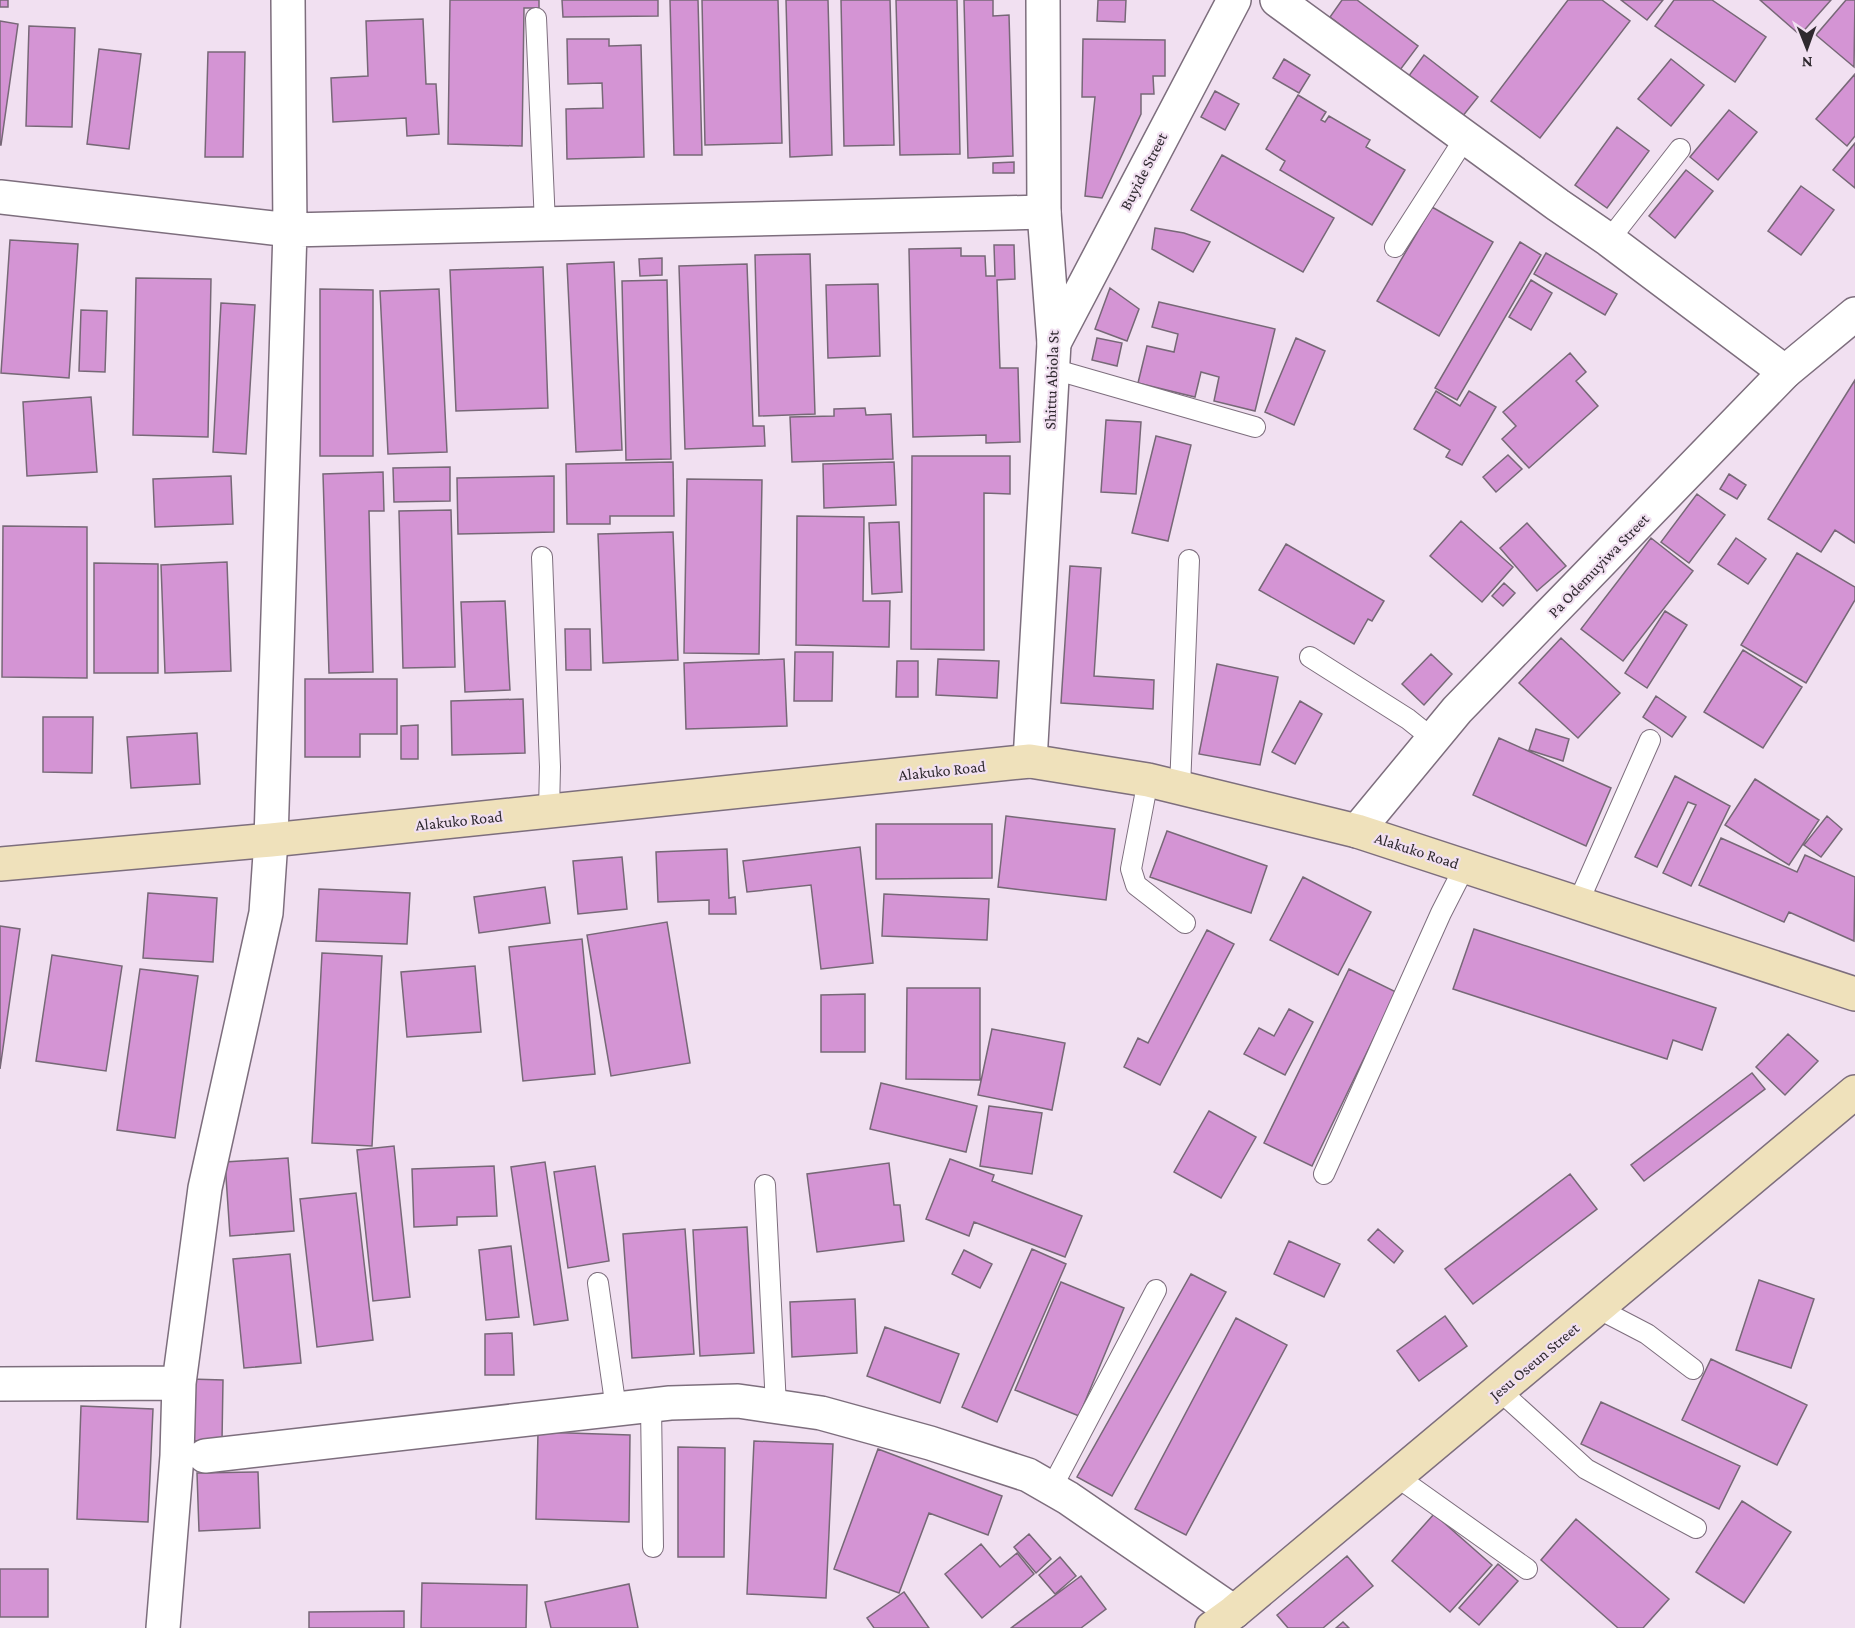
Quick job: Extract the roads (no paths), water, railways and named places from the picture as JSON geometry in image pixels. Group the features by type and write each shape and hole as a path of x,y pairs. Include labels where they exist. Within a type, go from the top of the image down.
{"main road":[{"name":"Alakuko Road","path":"0,864 271,840 1030,760 1148,780 1357,831 1578,903 1850,986"},
{"name":"Jesu Oseun Street","path":"1223,1620 1855,1092"}],"street":[{"path":"163,1628 177,1456 179,1383 205,1188 266,913 271,840 290,230 288,0"},
{"name":"Shittu Abiola St","path":"1030,760 1054,356 1044,212 1043,0"},
{"name":"Buyide Street","path":"1054,356 1234,0"},
{"path":"1293,5 1466,138 1609,240 1785,372"},
{"path":"0,197 290,230 1044,212"},
{"name":"Pa Odemuyiwa Street","path":"1357,831 1457,710 1785,372 1855,314"},
{"path":"0,1384 179,1383"},
{"path":"205,1456 651,1406 738,1401 820,1413 930,1443 1028,1475 1052,1489 1223,1620"}],"lane":[{"path":"536,18 545,224"},
{"path":"1395,247 1466,138"},
{"path":"1609,240 1680,149"},
{"path":"1054,356 1255,427"},
{"path":"542,557 550,767 549,811"},
{"path":"1180,788 1189,561"},
{"path":"1310,657 1408,719 1433,739"},
{"path":"1578,903 1650,740"},
{"path":"1148,780 1131,869 1137,885 1185,923"},
{"path":"1324,1174 1441,913 1465,866"},
{"path":"765,1185 776,1406"},
{"path":"598,1282 616,1409"},
{"path":"1052,1489 1156,1290"},
{"path":"1597,1308 1647,1334 1693,1369"},
{"path":"1499,1390 1586,1469 1696,1528"},
{"path":"651,1406 652,1547"},
{"path":"1396,1476 1527,1569"}]}
